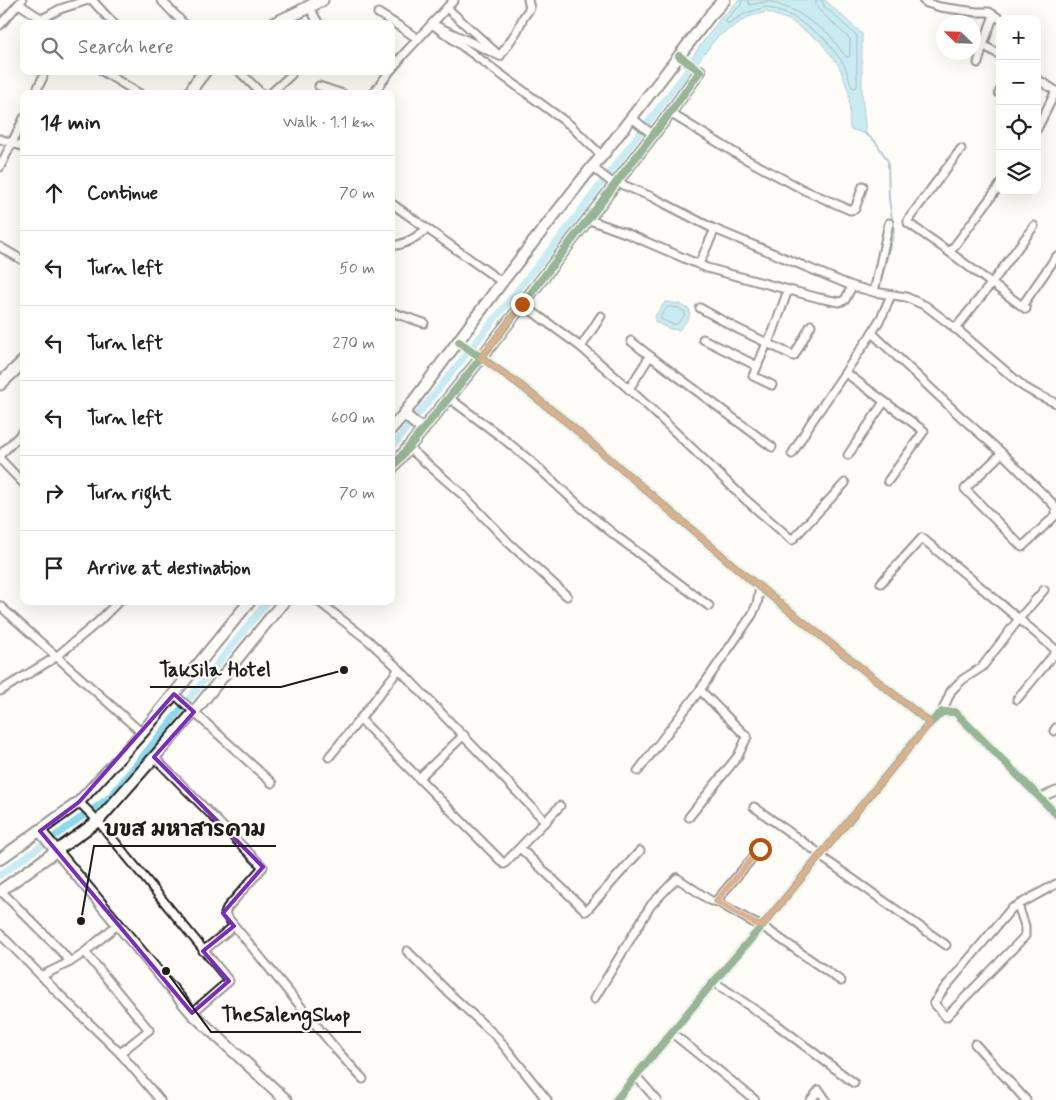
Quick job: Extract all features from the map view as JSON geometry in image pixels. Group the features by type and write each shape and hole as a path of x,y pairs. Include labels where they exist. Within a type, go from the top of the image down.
{"main road":[{"path":"281,20 322,0"},
{"path":"712,13 717,0"},
{"path":"712,13 724,0"},
{"path":"192,90 202,75"},
{"path":"0,384 20,365"}],"street":[{"path":"45,20 60,9 88,0"},
{"path":"92,0 110,20"},
{"path":"500,56 530,8 528,0"},
{"path":"923,0 926,4 976,12 989,12 996,16"},
{"path":"0,25 20,2 43,20"},
{"path":"166,2 181,20"},
{"path":"395,66 451,3 500,56"},
{"path":"309,7 317,20"},
{"path":"378,13 389,20"},
{"path":"395,424 459,342 502,282 712,13"},
{"path":"978,64 983,45 996,19"},
{"path":"395,24 418,39"},
{"path":"432,24 500,56"},
{"path":"432,24 570,125 602,156"},
{"path":"983,45 996,53"},
{"path":"395,464 481,358 670,113 700,71 679,56"},
{"path":"109,75 133,90"},
{"path":"243,75 258,90"},
{"path":"274,90 291,75"},
{"path":"376,90 388,75"},
{"path":"37,90 43,77"},
{"path":"1041,82 1056,91 1041,121"},
{"path":"319,86 331,90"},
{"path":"670,113 740,156 804,190 850,210 855,209 863,186"},
{"path":"631,117 653,135"},
{"path":"0,167 20,126"},
{"path":"0,139 20,146"},
{"path":"961,149 908,220 908,223 1024,307 1056,257"},
{"path":"592,167 615,183 652,197 715,229 852,286 906,297 926,306 1024,386 1056,403"},
{"path":"950,252 996,189"},
{"path":"395,206 502,282"},
{"path":"588,219 707,268 819,298 839,302 845,300 852,286"},
{"path":"874,292 889,223"},
{"path":"955,328 991,284 1034,226"},
{"path":"395,245 412,241 428,228"},
{"path":"699,264 715,229"},
{"path":"0,247 20,259"},
{"path":"772,385 753,376 773,332 788,290"},
{"path":"792,454 810,424 872,333 883,314 890,295"},
{"path":"522,304 581,347 657,414 746,500 792,540 845,483"},
{"path":"700,308 794,356 811,325"},
{"path":"395,313 424,323"},
{"path":"581,347 601,316"},
{"path":"872,333 1002,453 1053,504 1056,509 1056,515 1022,548 965,489 1002,453"},
{"path":"703,339 757,366"},
{"path":"631,341 772,447"},
{"path":"459,342 520,385 569,424 747,577 930,723"},
{"path":"629,389 650,356"},
{"path":"846,373 924,431 888,481"},
{"path":"449,398 533,463 583,509 616,536 708,606"},
{"path":"848,455 884,402"},
{"path":"404,414 423,430"},
{"path":"20,435 0,457 20,480"},
{"path":"409,448 463,495 509,543 567,596"},
{"path":"881,583 922,538 1019,619 1056,651 1017,699"},
{"path":"638,771 700,690 752,615 757,604 760,587"},
{"path":"616,1100 930,723 942,712 951,691 962,680 982,667 1044,590"},
{"path":"0,692 56,657 98,622 115,605"},
{"path":"0,859 80,802 142,733 247,605"},
{"path":"70,962 0,891 98,821 194,712 281,605"},
{"path":"323,605 369,641 399,668 546,822"},
{"path":"0,606 142,733"},
{"path":"329,757 399,668"},
{"path":"689,817 738,756 747,737 700,690"},
{"path":"174,694 272,783"},
{"path":"942,712 956,712 1056,814"},
{"path":"360,719 504,864 560,806"},
{"path":"419,778 464,735"},
{"path":"154,757 263,867 227,908 225,914 339,1054 363,1079"},
{"path":"1040,798 1056,791"},
{"path":"80,802 98,821 229,981 192,1013"},
{"path":"754,807 946,945"},
{"path":"40,831 192,1013 286,1100"},
{"path":"520,848 586,911 640,851"},
{"path":"716,901 760,849"},
{"path":"594,999 651,905 677,878 711,901 716,901 762,926 840,981"},
{"path":"1018,905 1025,926 1025,936 946,1016 934,1003 943,990 1011,909 1018,905 1056,884"},
{"path":"41,976 70,962 85,952 117,924"},
{"path":"202,950 234,926"},
{"path":"0,934 120,1053 160,1100"},
{"path":"407,951 497,1038 546,1100"},
{"path":"85,952 149,1030 120,1053"},
{"path":"714,982 776,1024 854,1082"},
{"path":"672,1033 755,1100"},
{"path":"975,1044 1026,1100"},
{"path":"636,1076 657,1100"},
{"path":"811,1100 819,1090 826,1100"}],"highlighted area":[{"path":"174,694 194,712 154,757 263,867 223,913 234,926 203,951 229,981 192,1013 40,831 79,802"}],"water":[{"path":"739,0 825,0 862,34 862,96 866,134 850,129 849,92 839,66 820,41 789,20 767,12 748,17 717,37 698,62 692,57 720,19"},
{"path":"665,302 680,304 690,310 689,318 679,330 670,329 655,322 655,316"}],"waterway":[{"path":"395,443 559,239 701,53"},
{"path":"864,133 875,141 888,161 889,199 894,232 880,283"},
{"path":"0,875 110,797 265,605"}],"cycle path":[{"path":"395,464 481,358 670,113 700,71 679,56"},
{"path":"459,342 520,385 569,424 747,577 930,723"},
{"path":"616,1100 927,726 942,712 955,712 1056,814"}],"place":[{"name":"Taksila Hotel","path":"344,670"},
{"name":"บขส มหาสารคาม","path":"81,921"},
{"name":"TheSalengShop","path":"166,971"}],"route":[{"path":"522,304 481,358 520,385 569,424 747,577 930,723 762,926 716,901 760,849"}]}
